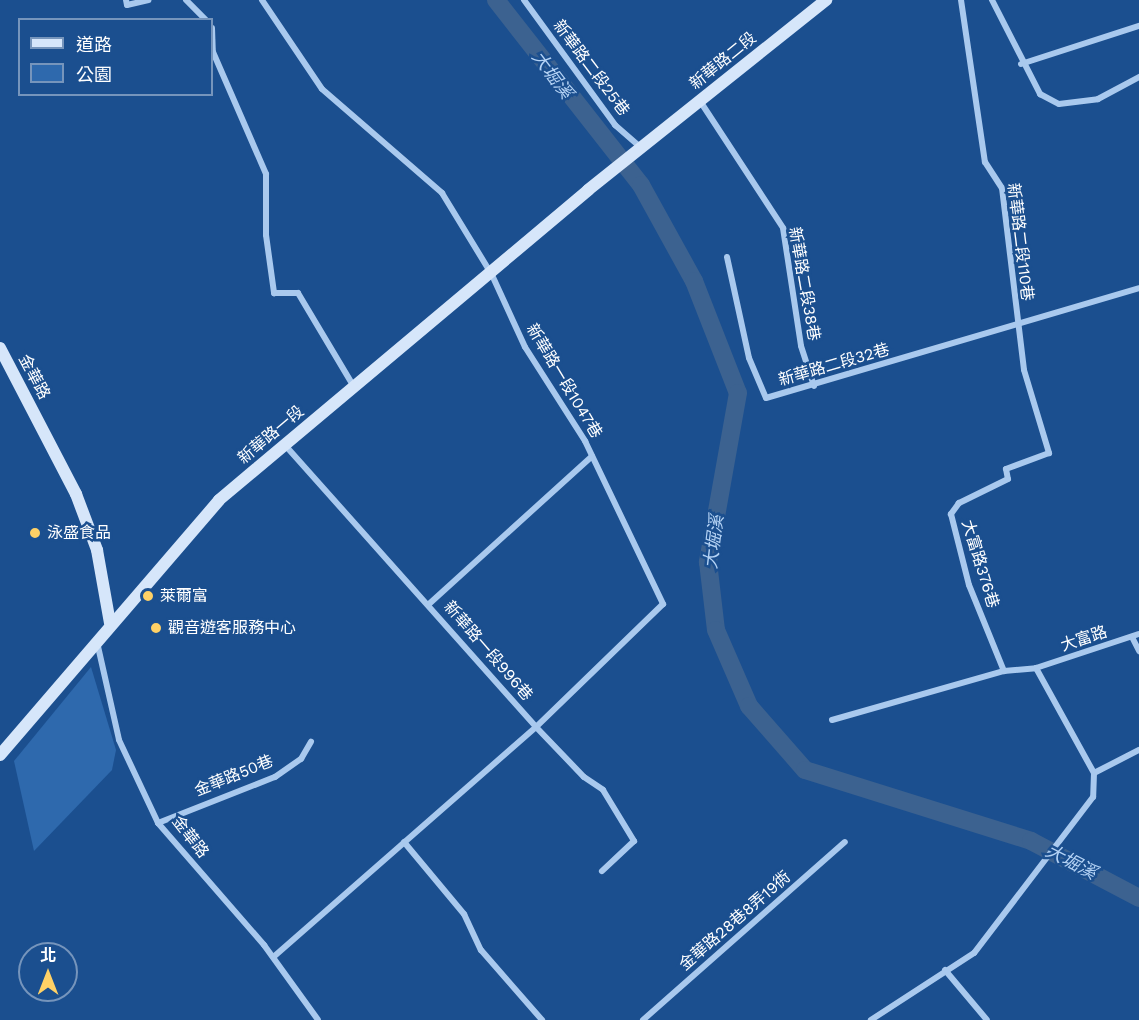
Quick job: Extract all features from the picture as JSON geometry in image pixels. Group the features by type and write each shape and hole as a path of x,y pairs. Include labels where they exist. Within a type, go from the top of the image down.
{"street":[{"path":"126,0 127,4 148,0"},
{"path":"186,0 204,18"},
{"name":"新華路一段1047巷","path":"262,0 322,89 442,193 492,275 525,347 592,456 663,604 536,727"},
{"name":"新華路二段25巷","path":"524,0 615,125 642,149"},
{"name":"新華路二段110巷","path":"961,0 985,162 1002,188 1024,370 1049,453"},
{"path":"992,0 1021,64 1040,94 1059,104 1098,99 1139,77"},
{"name":"新華路二段","path":"602,180 821,2"},
{"path":"1021,64 1139,26"},
{"path":"213,52 266,174 266,236 274,293 298,293 354,387"},
{"name":"新華路二段38巷","path":"700,101 783,228 801,346 814,386"},
{"name":"新華路一段","path":"0,755 111,623 219,501 285,444 492,275 602,180"},
{"name":"新華路二段32巷","path":"727,257 749,358 766,398 814,386 1139,288"},
{"name":"金華路","path":"0,348 76,494 97,550 111,623"},
{"name":"新華路一段996巷","path":"285,444 536,727 584,777 603,790 634,841 602,871"},
{"name":"大富路376巷","path":"1004,671 969,585 951,514 959,503 1008,479 1005,469 1049,453"},
{"path":"429,604 592,456"},
{"path":"1136,636 1139,651"},
{"name":"大富路","path":"832,720 1004,671 1036,668 1136,636"},
{"name":"金華路","path":"97,641 119,740 158,823 273,957 318,1020"},
{"path":"871,1020 974,953 1093,797 1094,773 1036,668"},
{"path":"273,957 536,727"},
{"name":"金華路50巷","path":"158,823 275,777 301,759 311,742"},
{"path":"1094,773 1139,750"},
{"path":"404,842 464,914 481,950 542,1020"},
{"name":"金華路28巷8弄19衖","path":"643,1020 845,842"},
{"path":"945,970 987,1020"}],"green space":[{"path":"91,667 116,750 112,770 34,851 14,761"}],"waterway":[{"name":"大堀溪","path":"496,0 641,185 694,281 738,393 708,562 716,630 749,706 805,770 1031,841 1139,898"}],"place":[{"name":"泳盛食品","path":"35,533"},
{"name":"萊爾富","path":"148,596"},
{"name":"觀音遊客服務中心","path":"156,628"}]}
